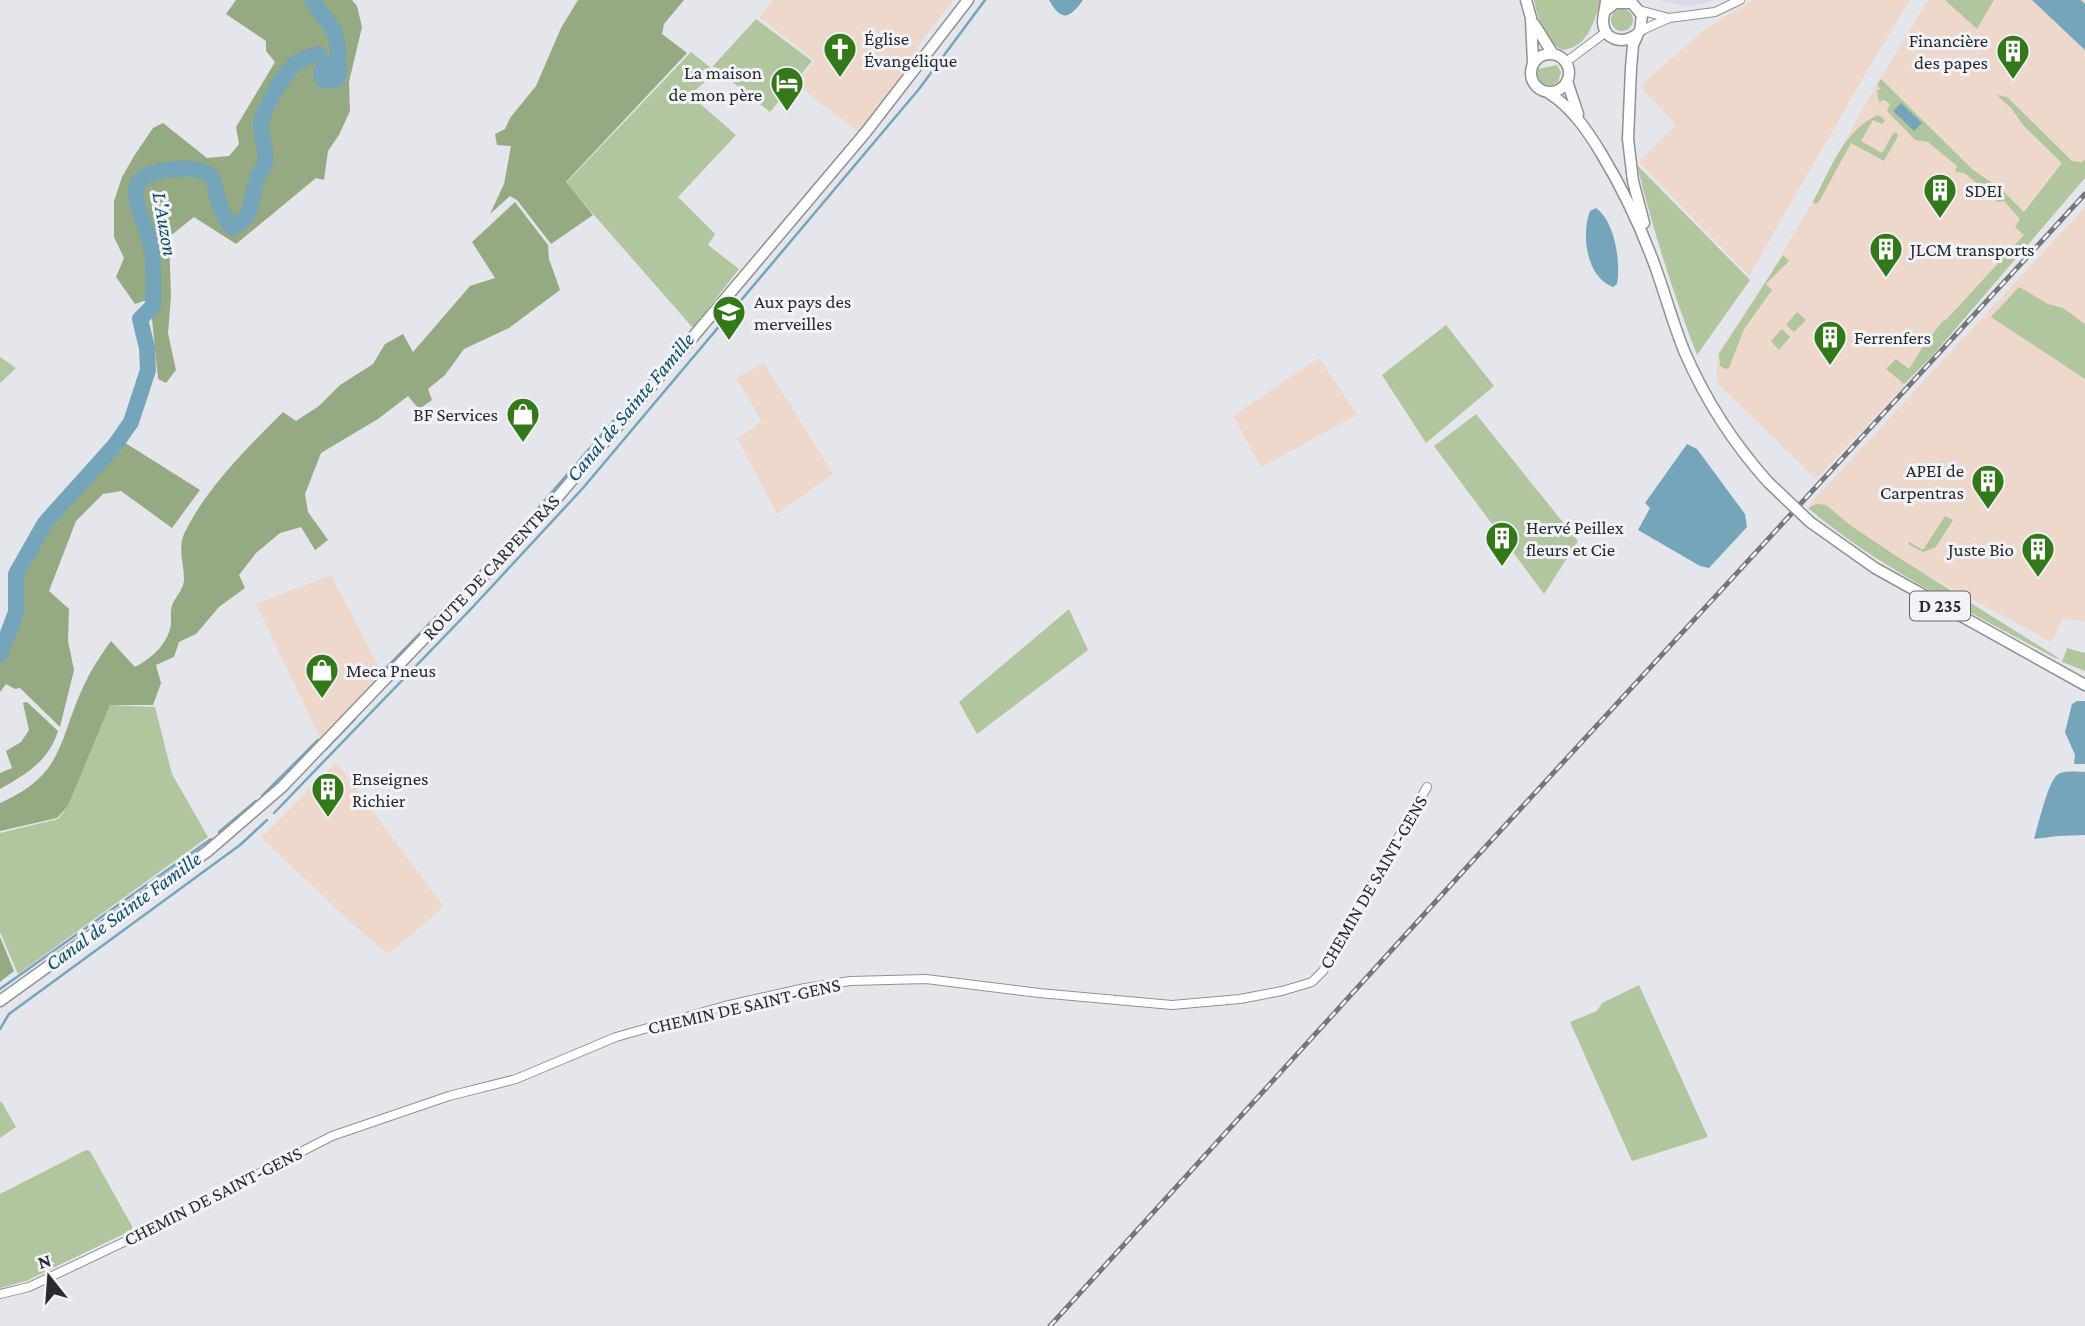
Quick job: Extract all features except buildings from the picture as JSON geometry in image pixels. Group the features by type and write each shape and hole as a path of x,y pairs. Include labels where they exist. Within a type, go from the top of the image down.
{"main road":[{"name":"ROUTE DE CARPENTRAS","path":"0,1001 208,851 282,787 546,511 866,132 968,0"},
{"path":"1527,0 1531,18 1531,80 1538,89 1549,93 1561,90 1569,74 1566,62 1553,54 1531,18"},
{"path":"1638,33 1622,41 1612,38 1603,24 1606,5 1625,1 1639,10 1643,21 1638,33 1633,45 1630,160 1653,260"},
{"path":"1533,62 1543,55 1553,54"},
{"name":"D 235","path":"1567,82 1580,120 1624,192 1653,260 1686,355 1706,395 1734,441 1768,482 1810,522 1886,575 2082,681"},
{"name":"D 235","path":"1549,93 1580,120"}],"street":[{"path":"1638,33 1669,18 1715,12 1740,0"},
{"path":"1639,10 1669,18"},
{"path":"1566,62 1606,32"},
{"name":"CHEMIN DE SAINT-GENS","path":"0,1294 29,1287 145,1232 332,1136 449,1096 516,1079 616,1037 777,994 850,981 926,979 1065,996 1172,1005 1240,999 1304,986 1318,978 1323,971 1427,787"}],"shaded area":[{"path":"774,0 953,0 916,49 922,53 858,132 796,84 815,61 759,17"},
{"path":"1660,0 1715,0 1688,7"},
{"path":"1753,0 1910,0 1749,276 1639,162 1676,125 1640,86 1704,30"},
{"path":"1928,0 2085,0 2085,178 1933,355 1816,479 1716,382 1718,353 1763,286 1867,101"},
{"path":"2085,207 2085,621 2063,619 2051,642 1821,518 1809,505"},
{"path":"1319,358 1357,415 1261,467 1233,416"},
{"path":"764,363 833,474 777,514 737,438 762,422 736,378"},
{"path":"331,575 382,673 320,738 256,604"},
{"path":"336,762 444,907 388,954 349,921 261,837"}],"green space":[{"path":"236,0 352,0 357,6 362,27 349,82 350,111 328,151 324,180 316,178 236,244 194,217 169,237 171,297 168,333 176,370 166,383 158,379 150,299 135,304 116,277 124,258 114,237 114,201 122,177 134,156 153,128 163,123 207,158 229,156 239,144 236,127 275,62 266,51 266,41 226,14"},
{"path":"578,0 684,0 664,24 662,34 687,53 566,182 593,215 551,244 517,200 510,196 490,214 504,184 511,146 497,145 495,134 505,129 510,118 536,86 561,28"},
{"path":"1534,0 1601,0 1601,3 1584,39 1571,48 1562,50 1551,41 1543,29"},
{"path":"1945,0 1994,0 1977,29"},
{"path":"1618,9 1626,9 1633,16 1633,24 1626,31 1618,31 1611,24 1611,16"},
{"path":"756,19 812,61 770,112 713,66"},
{"path":"691,52 716,72 690,95 736,135 678,197 715,234 708,245 739,269 693,328 566,183"},
{"path":"1557,65 1561,72 1558,82 1551,86 1541,83 1537,76 1538,69"},
{"path":"1881,79 1972,169 2002,190 2024,212 2062,163 1997,95 2007,97 2072,161 2082,162 2085,159 2085,178 1933,355 1904,384 1886,369 1896,359 1909,369 1943,321 2024,235 2015,227 2020,219 2004,201 1998,202 1966,174 1955,171 1957,166 1928,142 1915,140 1887,111 1890,104 1884,100 1879,102 1877,90 1881,89 1877,85"},
{"path":"1878,115 1885,120 1882,124 1873,120 1861,141 1882,153 1894,132 1897,133 1898,136 1884,161 1851,143 1820,200 1816,204 1813,202 1847,141 1855,131"},
{"path":"1637,165 1750,280 1697,355 1664,261"},
{"path":"515,202 548,245 549,259 560,290 509,328 464,349 445,375 428,389 432,400 419,409 408,396 378,419 321,453 305,494 308,512 328,540 315,550 301,527 280,533 256,553 239,575 245,588 219,607 196,634 179,642 174,657 156,665 161,683 153,705 110,705 68,806 57,818 0,831 0,803 21,792 49,767 64,738 88,677 111,641 135,667 153,655 163,644 171,624 172,606 184,582 181,549 185,532 217,483 283,412 296,421 319,406 340,385 373,364 385,344 403,334 413,352 470,286 495,278 472,242"},
{"path":"1783,255 1789,261 1766,284 1772,290 1744,329 1729,368 1725,369 1720,366 1719,354"},
{"path":"2019,287 2048,304 2063,308 2085,324 2085,379 1991,317"},
{"path":"1797,312 1806,320 1794,332 1786,325"},
{"path":"1446,325 1494,386 1426,443 1382,375"},
{"path":"1782,329 1790,337 1779,350 1771,341"},
{"path":"0,357 16,368 0,383"},
{"path":"1476,414 1578,541 1544,594 1434,446"},
{"path":"120,441 200,490 172,528 121,491 103,494 76,521 49,591 69,609 68,641 74,670 60,727 20,688 15,689 6,684 0,692 0,663 20,613 20,576 49,526"},
{"path":"1817,504 1826,505 1896,556 2060,659 1896,571 1808,508"},
{"path":"1945,516 1953,520 1936,547 1923,552 1908,544 1909,542 1923,550"},
{"path":"1069,609 1088,650 977,734 959,702"},
{"path":"2067,648 2085,653 2085,671 2062,662"},
{"path":"27,702 58,731 49,751 35,766 0,789 0,773 12,768 6,751 21,742 29,730 23,703"},
{"path":"110,705 155,707 172,774 208,837 18,974 0,932 0,833 58,819 68,806"},
{"path":"0,937 14,971 0,982"},
{"path":"1639,985 1708,1137 1632,1161 1570,1022 1597,1011 1602,1003"},
{"path":"1,1101 16,1127 0,1138 0,1103"},
{"path":"86,1150 90,1151 132,1230 26,1281 0,1288 0,1194"}],"water":[{"path":"1049,0 1083,0 1070,14 1062,15"},
{"path":"2032,0 2081,0 2085,4 2085,50"},
{"path":"1901,103 1922,123 1914,131 1893,111"},
{"path":"1596,208 1608,222 1615,243 1618,275 1617,284 1613,287 1597,274 1588,254 1587,220 1590,211"},
{"path":"1687,444 1697,449 1745,514 1747,527 1709,568 1700,566 1638,530 1650,508 1645,503"},
{"path":"2085,701 2085,764 2074,764 2075,755 2065,732 2072,704"},
{"path":"2063,772 2085,772 2085,835 2034,839 2047,795 2057,775"}],"waterway":[{"name":"L'Auzon","path":"0,655 16,612 16,574 45,523 115,445 131,422 148,370 147,348 140,319 153,306 153,259 138,207 137,185 144,177 159,171 203,171 213,179 220,207 232,227 244,219 257,178 265,164 262,119 281,81 298,62 318,54 325,63 321,75 325,81 337,79 339,69 336,37 331,25 312,0"},
{"name":"Canal de Sainte Famille","path":"274,813 470,610 583,488 919,89 985,0"},
{"path":"382,672 509,542 640,390"},
{"path":"326,749 355,719"},
{"path":"262,796 318,740"},
{"path":"219,832 256,801"},
{"name":"Canal de Sainte Famille","path":"0,1029 9,1014 240,845 267,820"},
{"path":"0,989 211,839"}],"railway":[{"path":"1050,1326 2085,194"}],"place":[{"name":"Église Évangélique","path":"840,79"},
{"name":"Financière des papes","path":"2013,81"},
{"name":"La maison de mon père","path":"787,113"},
{"name":"SDEI","path":"1940,220"},
{"name":"JLCM transports","path":"1886,279"},
{"name":"Aux pays des merveilles","path":"729,342"},
{"name":"Ferrenfers","path":"1830,367"},
{"name":"BF Services","path":"523,444"},
{"name":"APEI de Carpentras","path":"1988,511"},
{"name":"Hervé Peillex fleurs et Cie","path":"1502,568"},
{"name":"Juste Bio","path":"2038,579"},
{"name":"Meca Pneus","path":"322,700"},
{"name":"Enseignes Richier","path":"328,819"}]}
